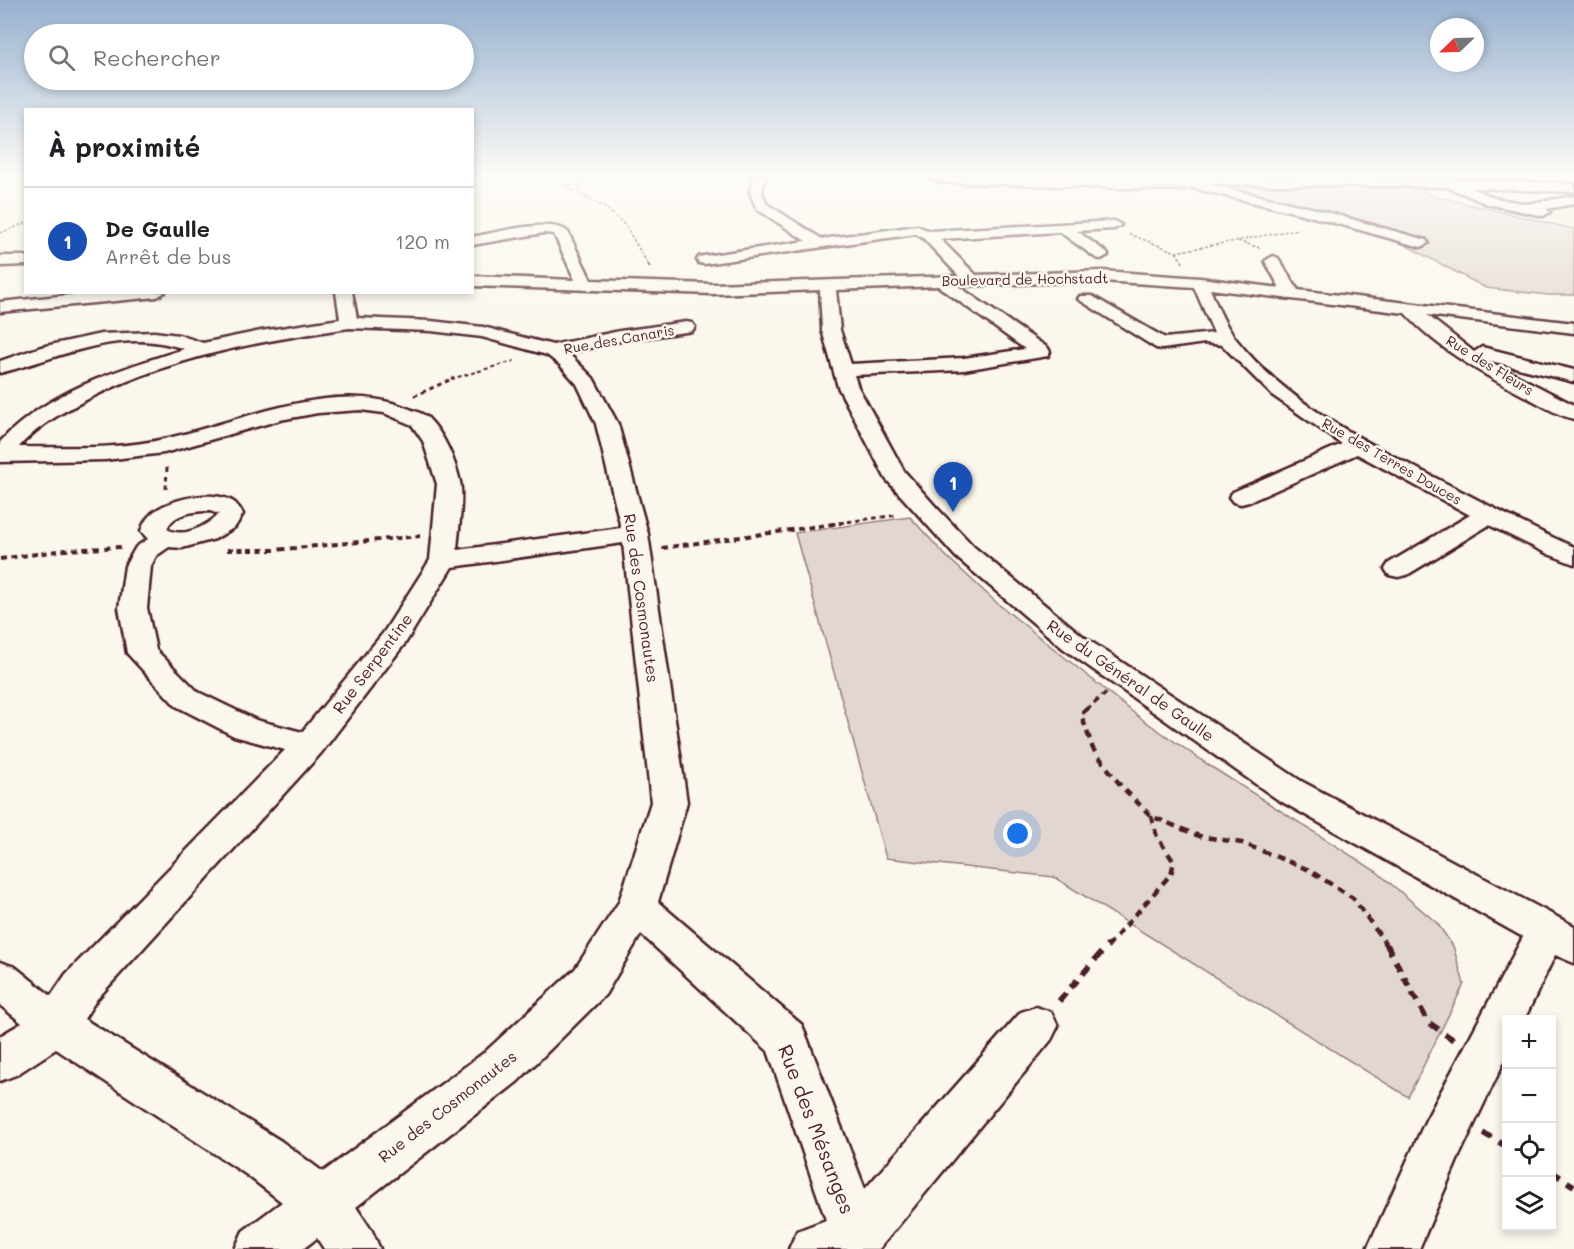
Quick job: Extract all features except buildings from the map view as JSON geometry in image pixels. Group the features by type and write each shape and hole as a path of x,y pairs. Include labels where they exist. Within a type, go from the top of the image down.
{"street":[{"path":"474,241 516,234"},
{"path":"562,234 585,285"},
{"path":"805,234 820,244"},
{"path":"704,260 911,234"},
{"path":"924,234 971,279"},
{"path":"1071,234 1101,255"},
{"path":"1392,234 1422,243"},
{"path":"0,261 24,260"},
{"path":"1272,261 1292,294"},
{"name":"Boulevard de Hochstadt","path":"474,281 653,288 828,286 1102,276 1200,283 1574,328"},
{"path":"843,369 964,364 1041,352 941,281"},
{"name":"Rue des Terres Douces","path":"1200,283 1216,323 1227,340 1257,373 1293,402 1359,445 1488,515 1574,556"},
{"name":"Rue du Général de Gaulle","path":"828,286 831,330 845,381 894,474 926,512 965,552 1074,643 1289,790 1560,940"},
{"path":"0,307 136,294"},
{"path":"1086,300 1162,344 1205,338 1227,340"},
{"name":"Rue des Cosmonautes","path":"3,450 21,433 58,406 130,372 202,349 261,336 347,308 431,326 483,332 553,351 567,361 586,382 608,424 637,543 669,802 637,907 590,982 501,1067 261,1249"},
{"name":"Rue des Fleurs","path":"1412,310 1459,349 1574,413"},
{"name":"Rue des Canaris","path":"553,351 620,336 686,327"},
{"path":"0,367 56,348 139,336 185,340 202,349"},
{"path":"1459,349 1574,376"},
{"name":"Rue Serpentine","path":"3,450 105,453 164,446 278,414 318,407 360,405 388,408 419,421 434,441 448,484 444,547 396,636 309,745 81,987 56,1025"},
{"path":"1240,497 1359,445"},
{"path":"1398,569 1488,515"},
{"path":"161,533 145,552 138,566 133,608 142,653 187,699 245,728 309,745"},
{"path":"444,547 637,543"},
{"name":"Rue des Mésanges","path":"637,907 786,1039 836,1243"},
{"path":"1394,1249 1442,1138 1482,1060 1560,940"},
{"path":"0,980 56,1025 264,1158 324,1203 354,1249"},
{"path":"0,1059 56,1025"},
{"name":"Rue des Mésanges","path":"836,1243 1036,1026"}],"path":[{"path":"630,234 657,279 653,288"},
{"path":"1130,234 1176,252 1273,234"},
{"path":"388,408 460,375 553,351"},
{"path":"0,560 161,533 168,474 164,446"},
{"path":"637,543 926,512"},
{"path":"216,550 444,547"},
{"path":"1132,683 1107,693 1081,714 1093,748 1121,786 1151,816 1199,836 1242,843 1307,869 1353,898 1379,932 1428,1022 1482,1060"},
{"path":"1036,1026 1171,874 1174,862 1157,837 1151,816"},
{"path":"1556,1176 1574,1186"}],"shaded area":[{"path":"1380,234 1574,234 1574,295 1548,295 1486,288 1390,237"},
{"path":"910,517 944,554 997,603 1139,717 1210,766 1377,872 1437,923 1453,946 1464,984 1408,1097 1054,877 886,858 795,533"}],"place":[{"name":"De Gaulle","path":"953,512"}]}
